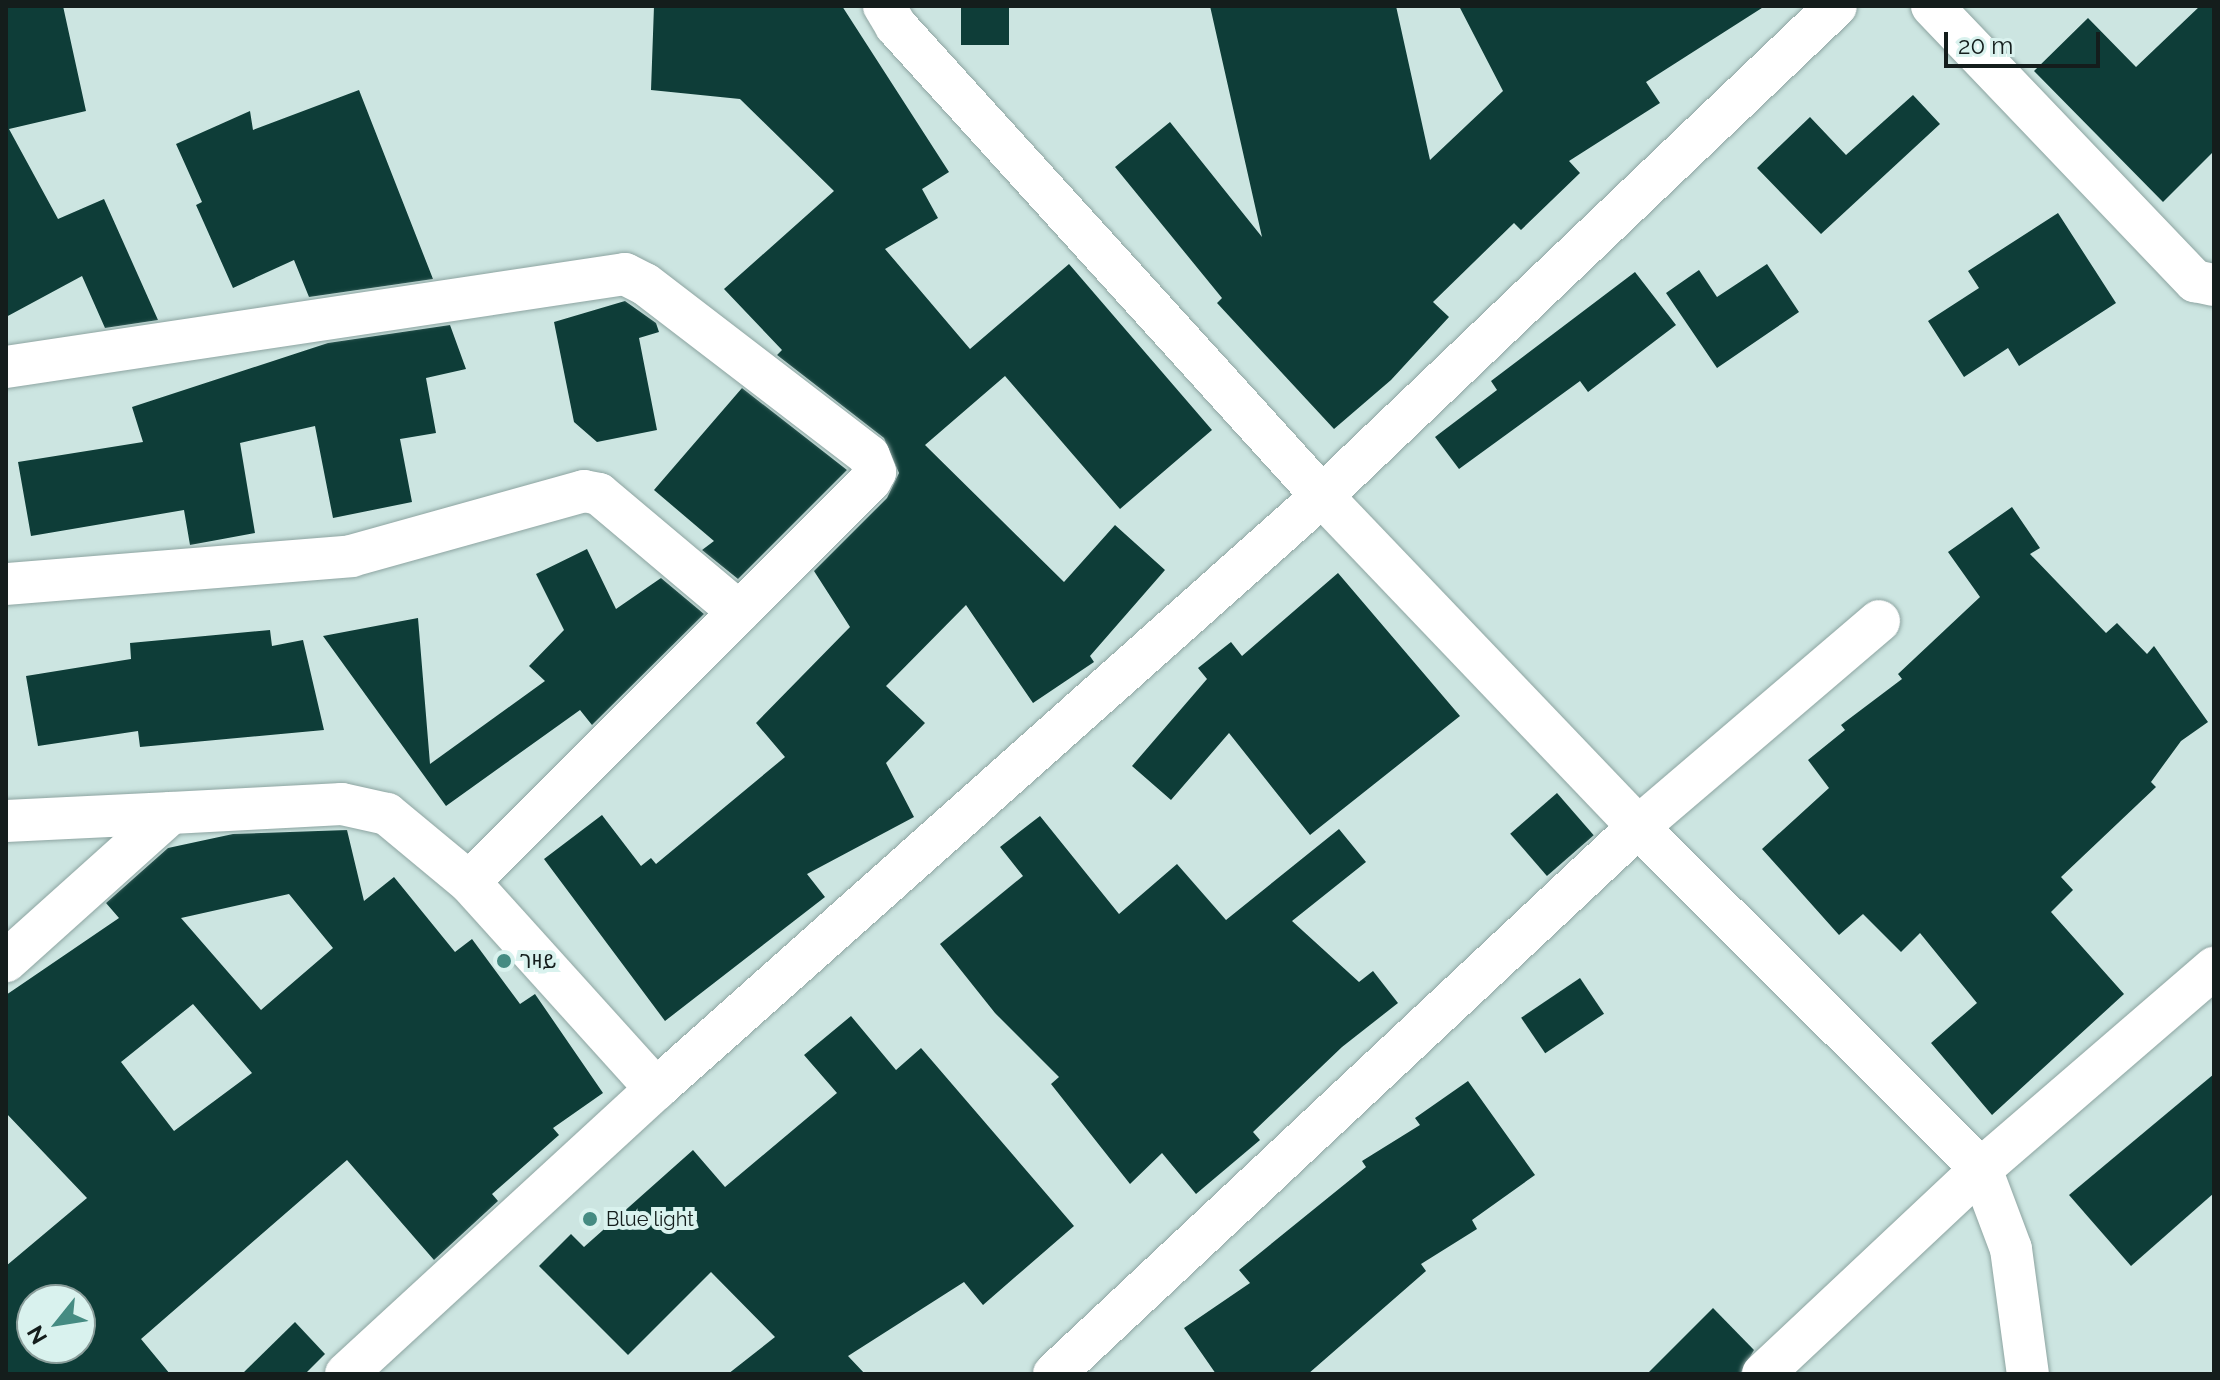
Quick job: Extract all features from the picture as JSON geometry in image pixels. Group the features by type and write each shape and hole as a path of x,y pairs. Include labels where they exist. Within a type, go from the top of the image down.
{"street":[{"path":"884,6 896,26 1322,496 1638,827 1981,1169 2011,1249 2028,1374"},
{"path":"346,1374 656,1089 1322,496 1836,6"},
{"path":"1932,6 2195,281 2214,285"},
{"path":"6,367 634,277 869,456 875,472 469,882"},
{"path":"6,584 351,556 584,491 599,494 739,612"},
{"path":"1054,1374 1638,827 1879,621"},
{"path":"6,821 363,806 387,814 469,882 656,1089"},
{"path":"6,961 171,813"},
{"path":"1763,1374 1981,1169 2214,968"}],"building":[{"path":"6,6 63,6 86,111 9,129 58,219 104,199 158,320 105,328 82,276 6,317"},
{"path":"654,6 842,6 949,172 922,189 938,218 885,249 970,349 1069,264 1212,430 1120,509 1005,376 925,445 1064,582 1115,525 1165,570 1090,656 1094,662 1033,703 966,605 886,686 925,723 886,763 914,817 807,874 825,897 665,1021 544,859 602,815 641,866 651,858 656,864 785,757 756,723 850,627 814,571 887,498 899,473 884,438 777,355 782,350 724,289 834,191 740,99 651,90"},
{"path":"961,6 1009,6 1009,45 961,45"},
{"path":"1210,6 1396,6 1430,160 1503,91 1459,6 1765,6 1646,82 1660,103 1569,161 1580,173 1521,230 1514,223 1433,302 1449,317 1391,380 1334,429 1217,303 1222,298 1115,167 1170,122 1262,237"},
{"path":"2200,6 2214,6 2214,151 2163,202 2034,71 2088,18 2136,67"},
{"path":"359,90 433,279 309,297 294,260 233,288 196,205 202,202 176,144 250,111 253,130"},
{"path":"1913,95 1940,124 1821,234 1757,168 1810,117 1846,155"},
{"path":"2058,213 2116,303 2019,366 2008,348 1964,377 1928,321 1979,288 1968,271"},
{"path":"1767,264 1799,312 1717,368 1666,293 1699,270 1717,297"},
{"path":"1635,272 1676,325 1588,392 1580,381 1459,469 1435,437 1497,390 1491,381"},
{"path":"625,301 656,323 659,332 639,338 657,430 597,442 574,422 554,322"},
{"path":"450,325 466,369 426,378 436,433 400,439 412,502 333,518 315,426 240,443 255,533 190,545 184,510 31,536 18,462 143,442 132,407 328,343"},
{"path":"742,388 847,470 738,579 702,550 714,541 654,490"},
{"path":"2012,507 2040,548 2030,554 2106,633 2117,623 2147,654 2154,646 2208,722 2181,741 2151,782 2156,787 2061,877 2073,890 2051,912 2124,994 1992,1115 1931,1043 1977,1003 1920,933 1901,952 1863,914 1839,935 1762,849 1829,788 1808,760 1845,730 1841,725 1902,679 1898,674 1980,597 1948,552"},
{"path":"587,549 616,609 661,578 704,614 592,725 580,710 446,806 323,636 418,618 430,764 545,681 529,666 564,630 536,574"},
{"path":"1338,573 1460,716 1310,835 1229,733 1171,800 1132,766 1207,679 1198,668 1231,642 1242,656"},
{"path":"270,630 272,646 303,640 324,730 140,747 138,731 38,746 26,676 131,659 130,643"},
{"path":"1557,793 1594,835 1547,876 1510,834"},
{"path":"1040,816 1119,914 1177,864 1226,920 1339,829 1366,862 1292,921 1359,982 1373,971 1398,1003 1342,1047 1253,1132 1260,1140 1196,1194 1162,1153 1130,1184 1051,1084 1059,1077 995,1013 940,944 1023,876 1000,847"},
{"path":"347,830 364,901 394,877 455,952 472,939 520,1004 535,994 603,1093 553,1128 559,1135 492,1194 498,1201 434,1260 347,1160 141,1339 170,1374 6,1374 6,1266 87,1198 6,1113 6,995 119,918 106,903 168,848 233,834","holes":["289,894 333,948 261,1010 181,918","193,1004 252,1073 174,1131 121,1062"]},
{"path":"1580,978 1604,1014 1545,1053 1521,1018"},
{"path":"851,1016 896,1070 921,1048 1074,1226 983,1305 964,1282 848,1356 865,1374 728,1374 775,1337 711,1272 628,1355 539,1266 571,1234 584,1247 693,1150 725,1187 837,1093 804,1055"},
{"path":"2214,1074 2214,1193 2131,1266 2069,1195"},
{"path":"1468,1081 1535,1175 1472,1220 1477,1229 1421,1264 1426,1271 1308,1374 1216,1374 1184,1328 1250,1283 1239,1270 1366,1167 1362,1161 1420,1125 1415,1118"},
{"path":"1713,1308 1754,1350 1740,1374 1647,1374"},
{"path":"295,1322 325,1354 305,1374 242,1374"}],"place":[{"name":"ገዛይ","path":"504,961"},
{"name":"Blue light","path":"590,1219"}]}
